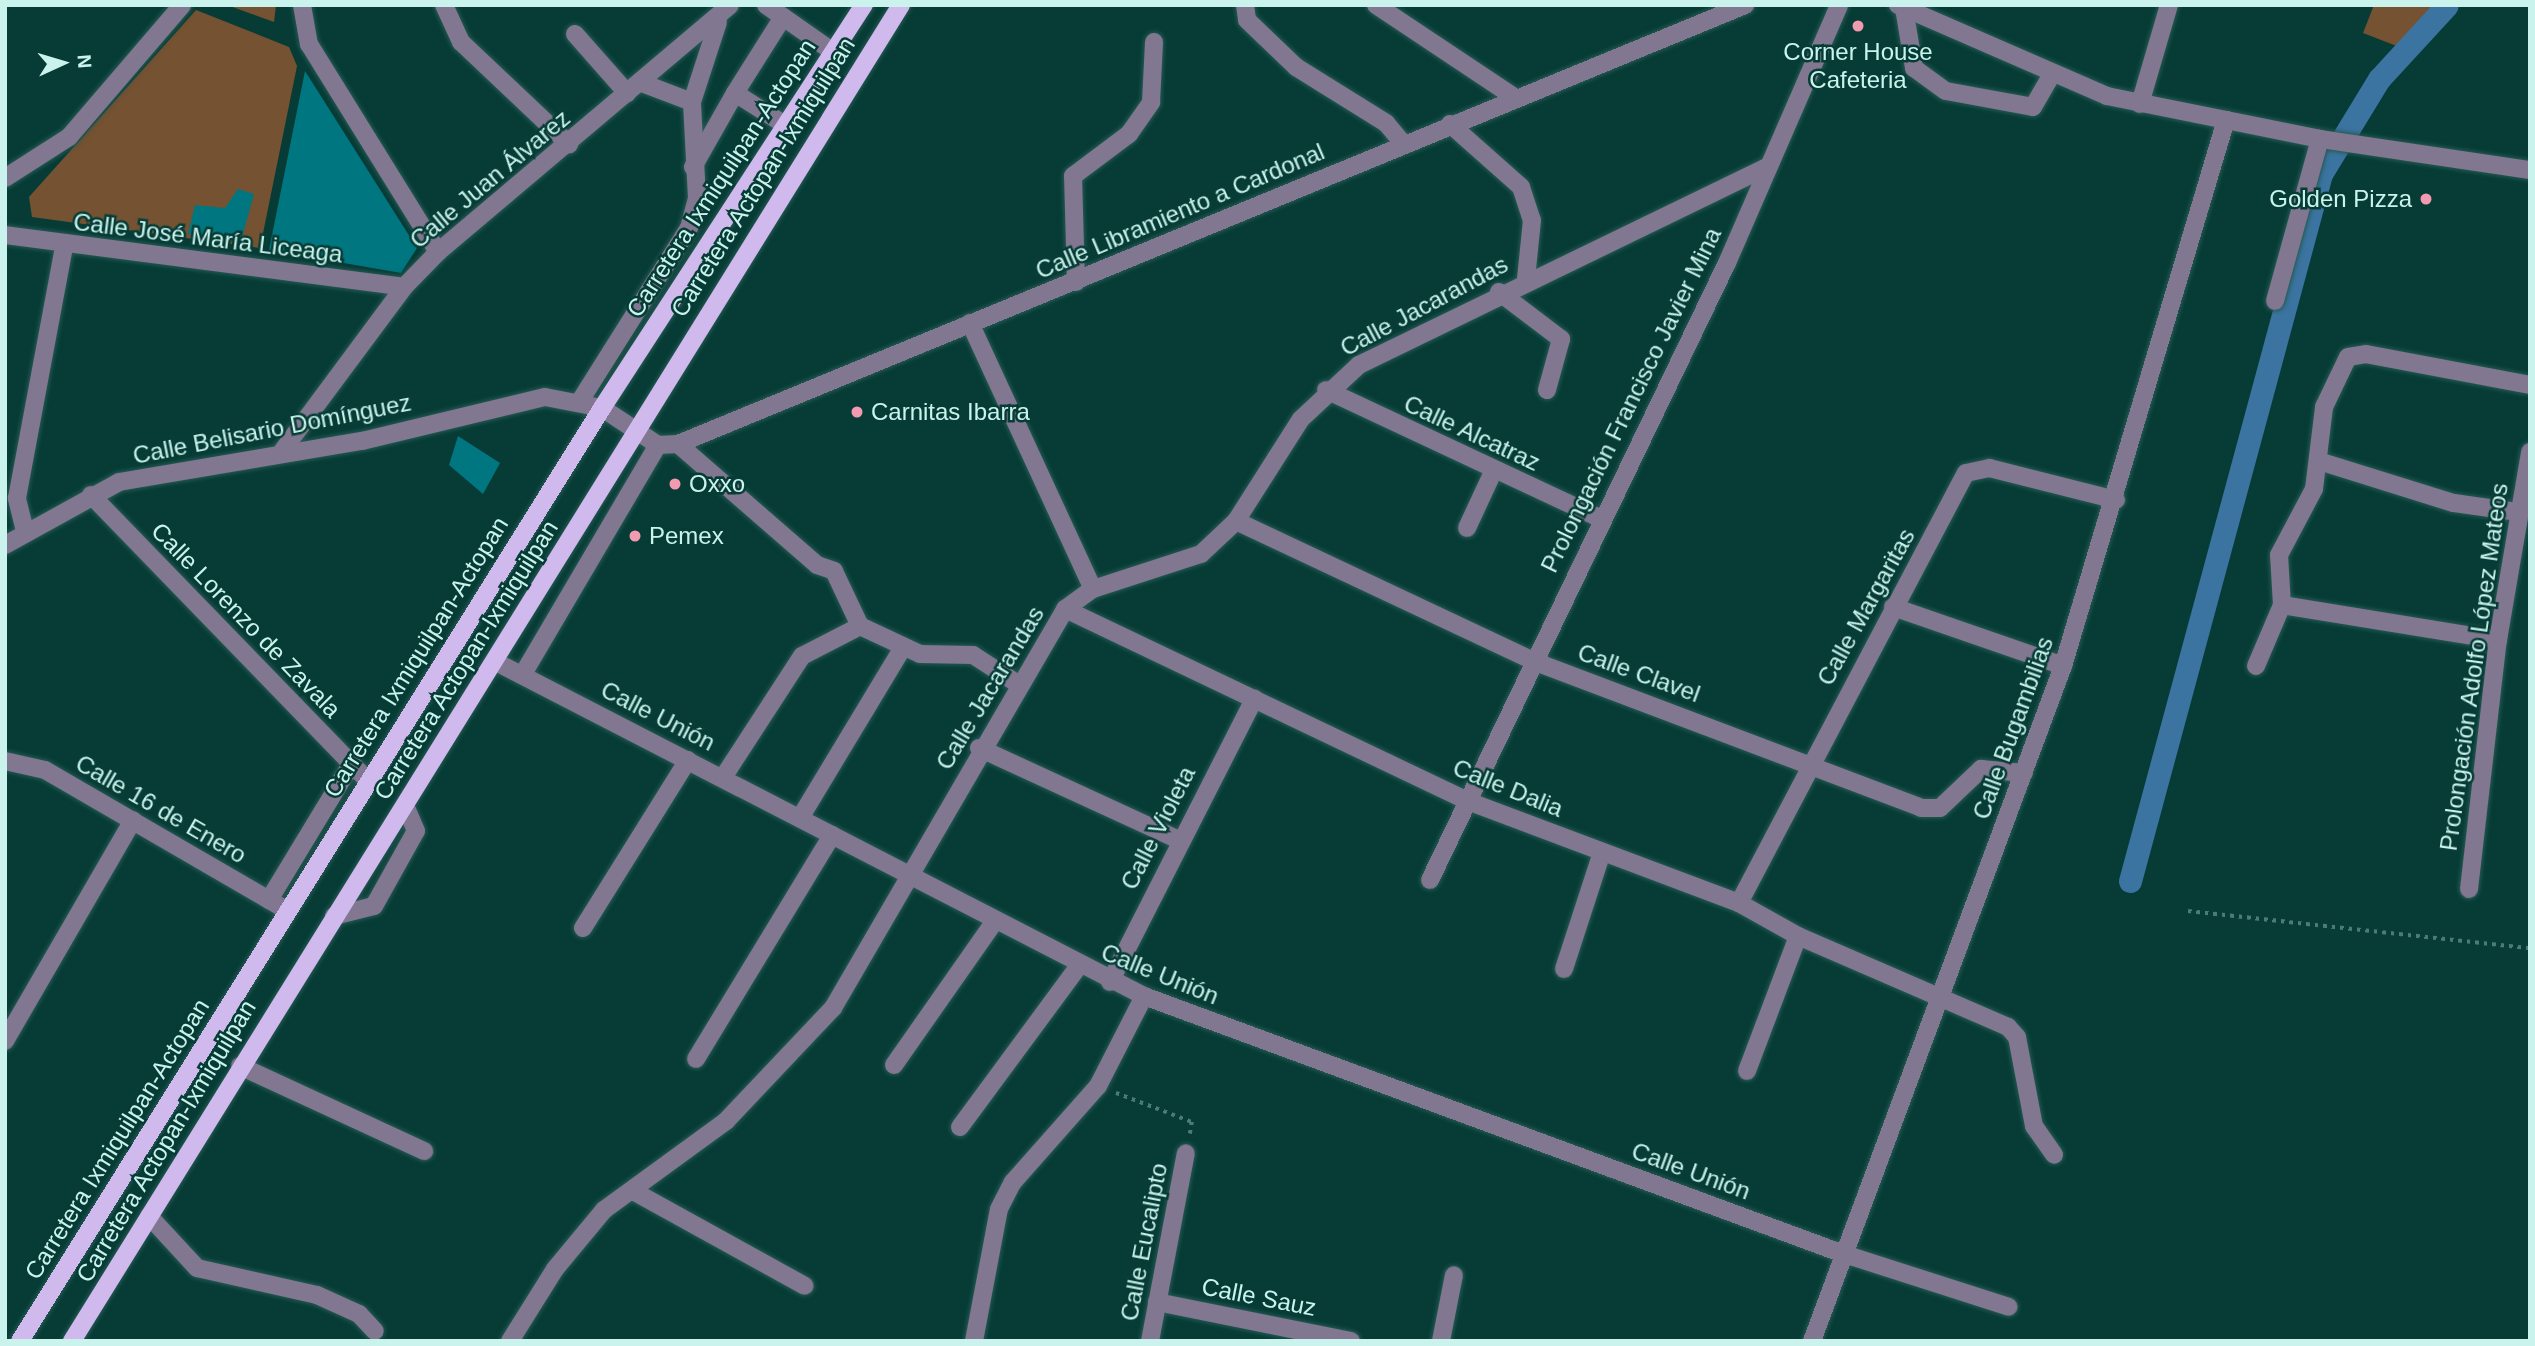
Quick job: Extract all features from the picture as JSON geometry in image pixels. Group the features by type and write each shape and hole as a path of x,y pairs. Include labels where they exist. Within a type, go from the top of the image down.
{"main road":[{"name":"Carretera Ixmiquilpan-Actopan","path":"20,1341 367,780 602,408 864,5"},
{"name":"Carretera Actopan-Ixmiquilpan","path":"72,1341 240,1066 496,662 637,428 901,5"}],"street":[{"path":"5,178 69,137 182,5"},
{"path":"302,5 309,44 438,252"},
{"path":"444,5 461,42 569,144"},
{"path":"766,5 832,51"},
{"path":"1245,5 1247,20 1296,67 1386,123 1403,143"},
{"path":"1376,5 1514,97"},
{"name":"Calle Libramiento a Cardonal","path":"658,445 678,444 1076,282 1514,97 1745,5"},
{"name":"Prolongación Francisco Javier Mina","path":"1430,880 1465,800 1599,518 1727,263 1766,167 1838,13 1854,5"},
{"path":"2140,104 2169,5"},
{"path":"1901,6 1914,68 1947,91 2033,107 2053,73"},
{"path":"1901,6 2053,73 2140,104 2328,141 2530,170"},
{"path":"580,401 689,228 697,198 691,171 692,102 725,12"},
{"name":"Calle Juan Álvarez","path":"283,450 404,287 438,252 725,12"},
{"path":"691,171 735,93 783,17"},
{"path":"575,34 635,88 692,102"},
{"path":"1076,282 1073,176 1129,134 1152,102 1154,42"},
{"path":"735,93 785,125"},
{"name":"Calle Bugambilias","path":"1812,1341 1841,1252 1940,998 2063,666 2116,500 2226,120"},
{"path":"1450,124 1521,187 1532,220 1526,279"},
{"path":"2275,301 2328,141"},
{"name":"Calle Jacarandas","path":"510,1341 555,1269 604,1210 633,1191 655,1167 726,1121 833,1008 914,876 979,748 1065,609 1093,589 1201,554 1236,521 1326,390 1359,365 1499,292 1766,167"},
{"name":"Calle José María Liceaga","path":"6,233 64,246 404,287"},
{"path":"25,531 17,498 64,246"},
{"path":"1499,292 1561,339 1547,390"},
{"path":"970,323 1093,589"},
{"path":"2256,666 2282,605 2279,555 2322,462 2324,407 2348,357 2366,354 2530,385"},
{"name":"Calle Alcatraz","path":"1326,390 1493,472 1599,518"},
{"name":"Calle Belisario Domínguez","path":"5,545 25,531 119,482 283,450 362,441 545,397 580,401 602,408 637,428"},
{"path":"523,674 658,445 637,428"},
{"path":"678,444 817,565 834,571 860,626 902,649 973,656 1018,684"},
{"name":"Prolongación Adolfo López Mateos","path":"2469,889 2498,640 2530,452"},
{"path":"2322,462 2454,503 2518,512"},
{"name":"Calle Margaritas","path":"1739,903 1810,761 1966,473 1977,468 2116,500"},
{"path":"1467,528 1493,472"},
{"name":"Calle Lorenzo de Zavala","path":"91,495 367,780"},
{"name":"Calle Clavel","path":"1236,521 1533,661 1810,761 1921,808 1940,808 1981,769 2024,774"},
{"path":"2282,605 2498,640"},
{"path":"1894,607 2063,666"},
{"name":"Calle Dalia","path":"1065,609 1465,800 1739,903 1798,936 1940,998 2017,1037 2034,1126 2054,1155"},
{"path":"724,776 802,656 860,626"},
{"path":"800,818 902,649"},
{"name":"Calle Unión","path":"496,662 724,776 1110,982 1841,1252 2009,1307"},
{"name":"Calle Violeta","path":"1110,982 1177,839 1254,699"},
{"path":"979,748 1177,839"},
{"path":"583,928 688,760"},
{"path":"269,900 352,763"},
{"name":"Calle 16 de Enero","path":"7,768 45,770 288,911"},
{"path":"334,916 374,906 416,831 405,805"},
{"path":"5,1041 133,820"},
{"path":"696,1059 832,835"},
{"path":"1564,969 1602,852"},
{"path":"894,1065 994,922"},
{"path":"1747,1071 1798,936"},
{"path":"960,1127 1078,967"},
{"path":"974,1341 999,1209 1013,1182 1098,1086 1144,996"},
{"path":"240,1066 424,1151"},
{"name":"Calle Eucalipto","path":"1150,1341 1186,1153"},
{"path":"633,1191 805,1286"},
{"path":"149,1216 197,1268 317,1295 359,1314 374,1331"},
{"path":"1441,1341 1454,1275"},
{"name":"Calle Sauz","path":"1157,1302 1351,1341"}],"path":[{"path":"2188,911 2530,948"},
{"path":"1098,1086 1192,1122 1186,1153"}],"shaded area":[{"path":"227,5 276,5 274,22"},
{"path":"2374,5 2446,5 2407,50 2363,33"},
{"path":"196,10 289,47 297,66 260,248 32,217 29,197"}],"building":[{"path":"305,71 417,248 401,273 269,250"},
{"path":"238,189 254,194 241,241 188,234 195,205 225,208"},
{"path":"458,436 500,463 483,494 449,465"}],"waterway":[{"path":"2130,881 2321,174 2379,79 2447,5"}],"place":[{"name":"Corner House Cafeteria","path":"1858,26"},
{"name":"Golden Pizza","path":"2426,199"},
{"name":"Carnitas Ibarra","path":"857,412"},
{"name":"Oxxo","path":"675,484"},
{"name":"Pemex","path":"635,536"}]}
